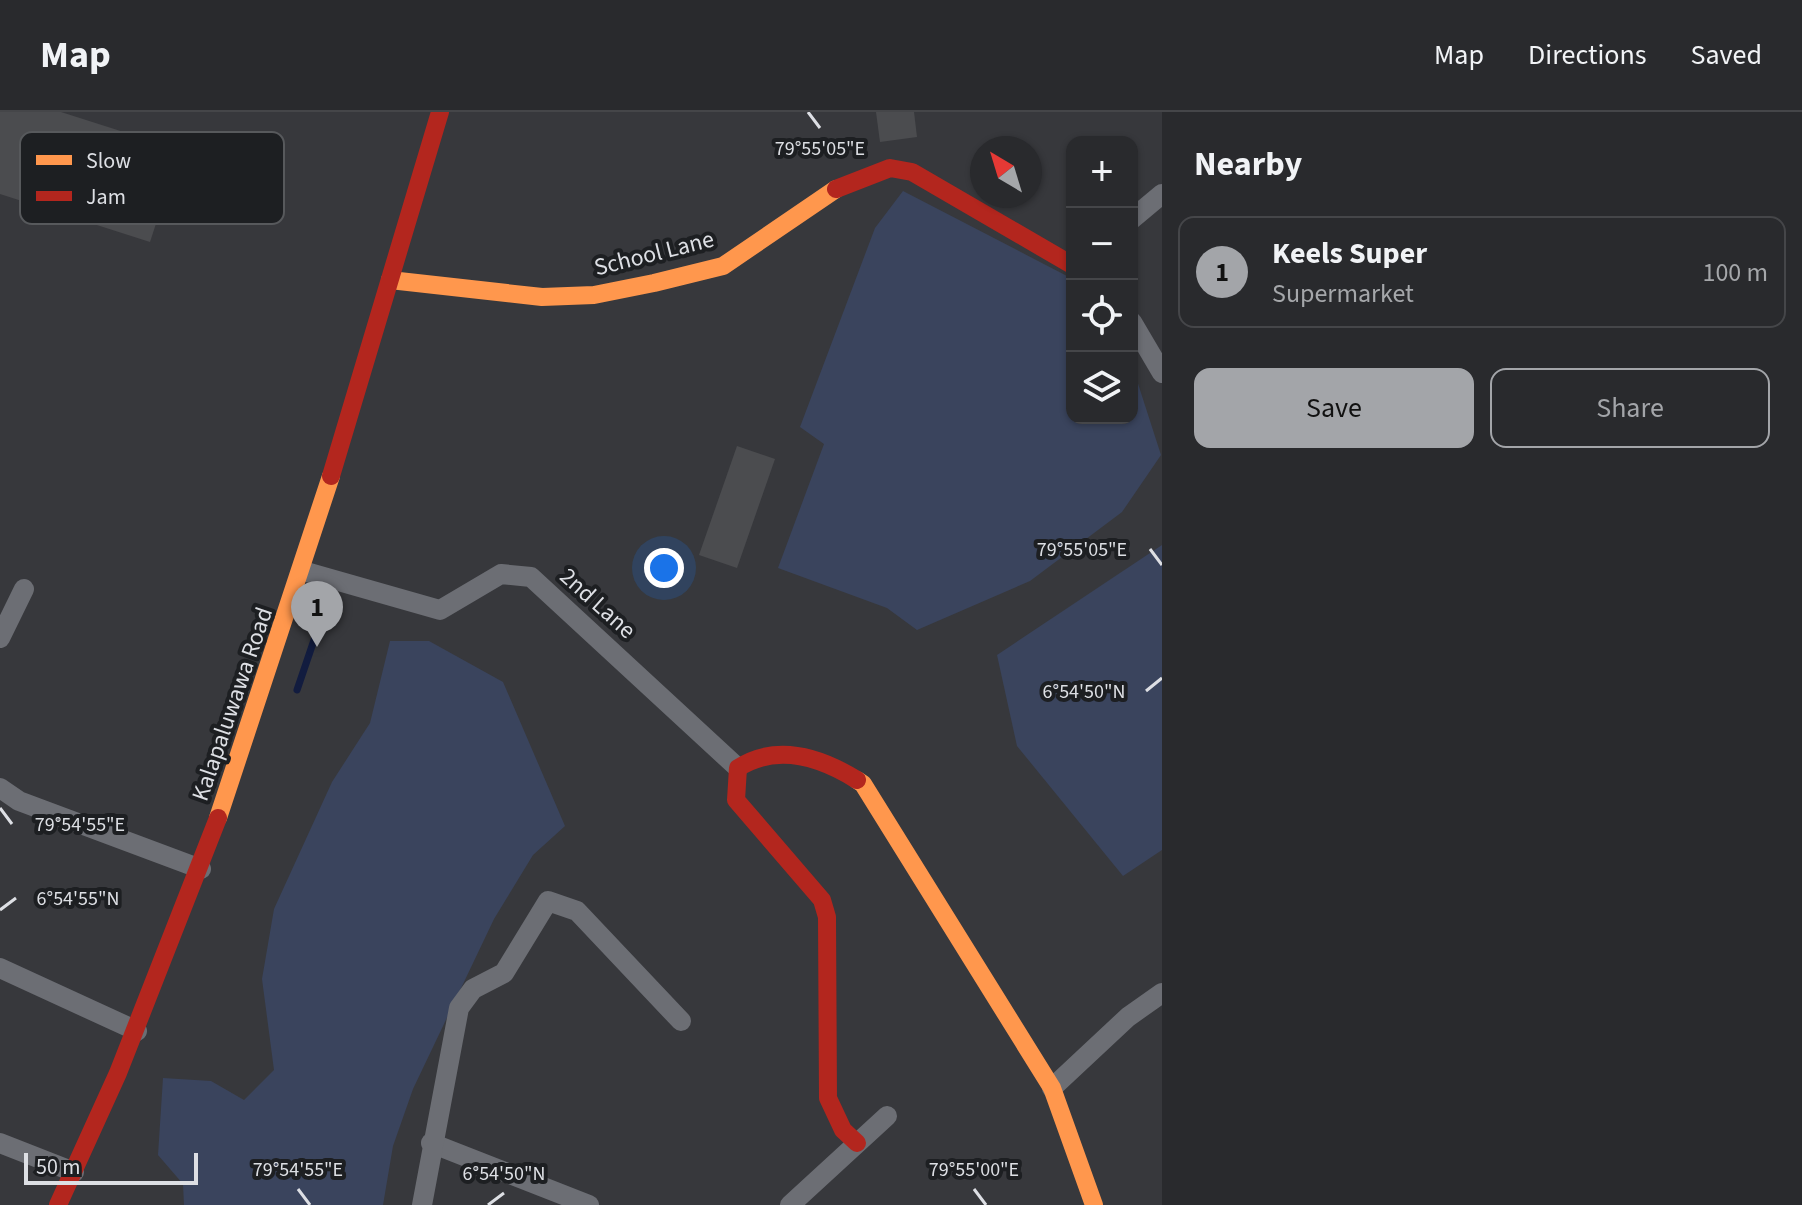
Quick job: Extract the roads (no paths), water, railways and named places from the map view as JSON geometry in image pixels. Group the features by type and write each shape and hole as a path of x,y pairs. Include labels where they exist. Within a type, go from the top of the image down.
{"street":[{"name":"Kalapaluwawa Road","path":"58,1205 137,1031 201,869 303,571 440,112"},
{"name":"School Lane","path":"390,280 542,297 594,295 654,283 723,266 839,187 890,168 912,172 1066,262"},
{"path":"1138,214 1162,194"},
{"path":"1138,332 1162,373"},
{"name":"2nd Lane","path":"303,571 440,610 501,574 531,577 738,768"},
{"path":"0,638 24,589"},
{"path":"857,1143 843,1130 828,1098 827,917 822,900 736,800 738,768 750,758 790,754 835,765 863,784 1052,1088 1094,1205"},
{"path":"0,788 19,801 201,869"},
{"path":"422,1205 431,1143 459,1008 473,989 504,973 548,901 577,911 681,1021"},
{"path":"0,968 137,1031"},
{"path":"1052,1088 1128,1017 1162,993"},
{"path":"790,1205 887,1116"},
{"path":"0,1143 74,1172"},
{"path":"431,1143 589,1205"}],"waterway":[{"path":"297,690 328,599"}],"place":[{"name":"Keels Super","path":"317,647"}]}
